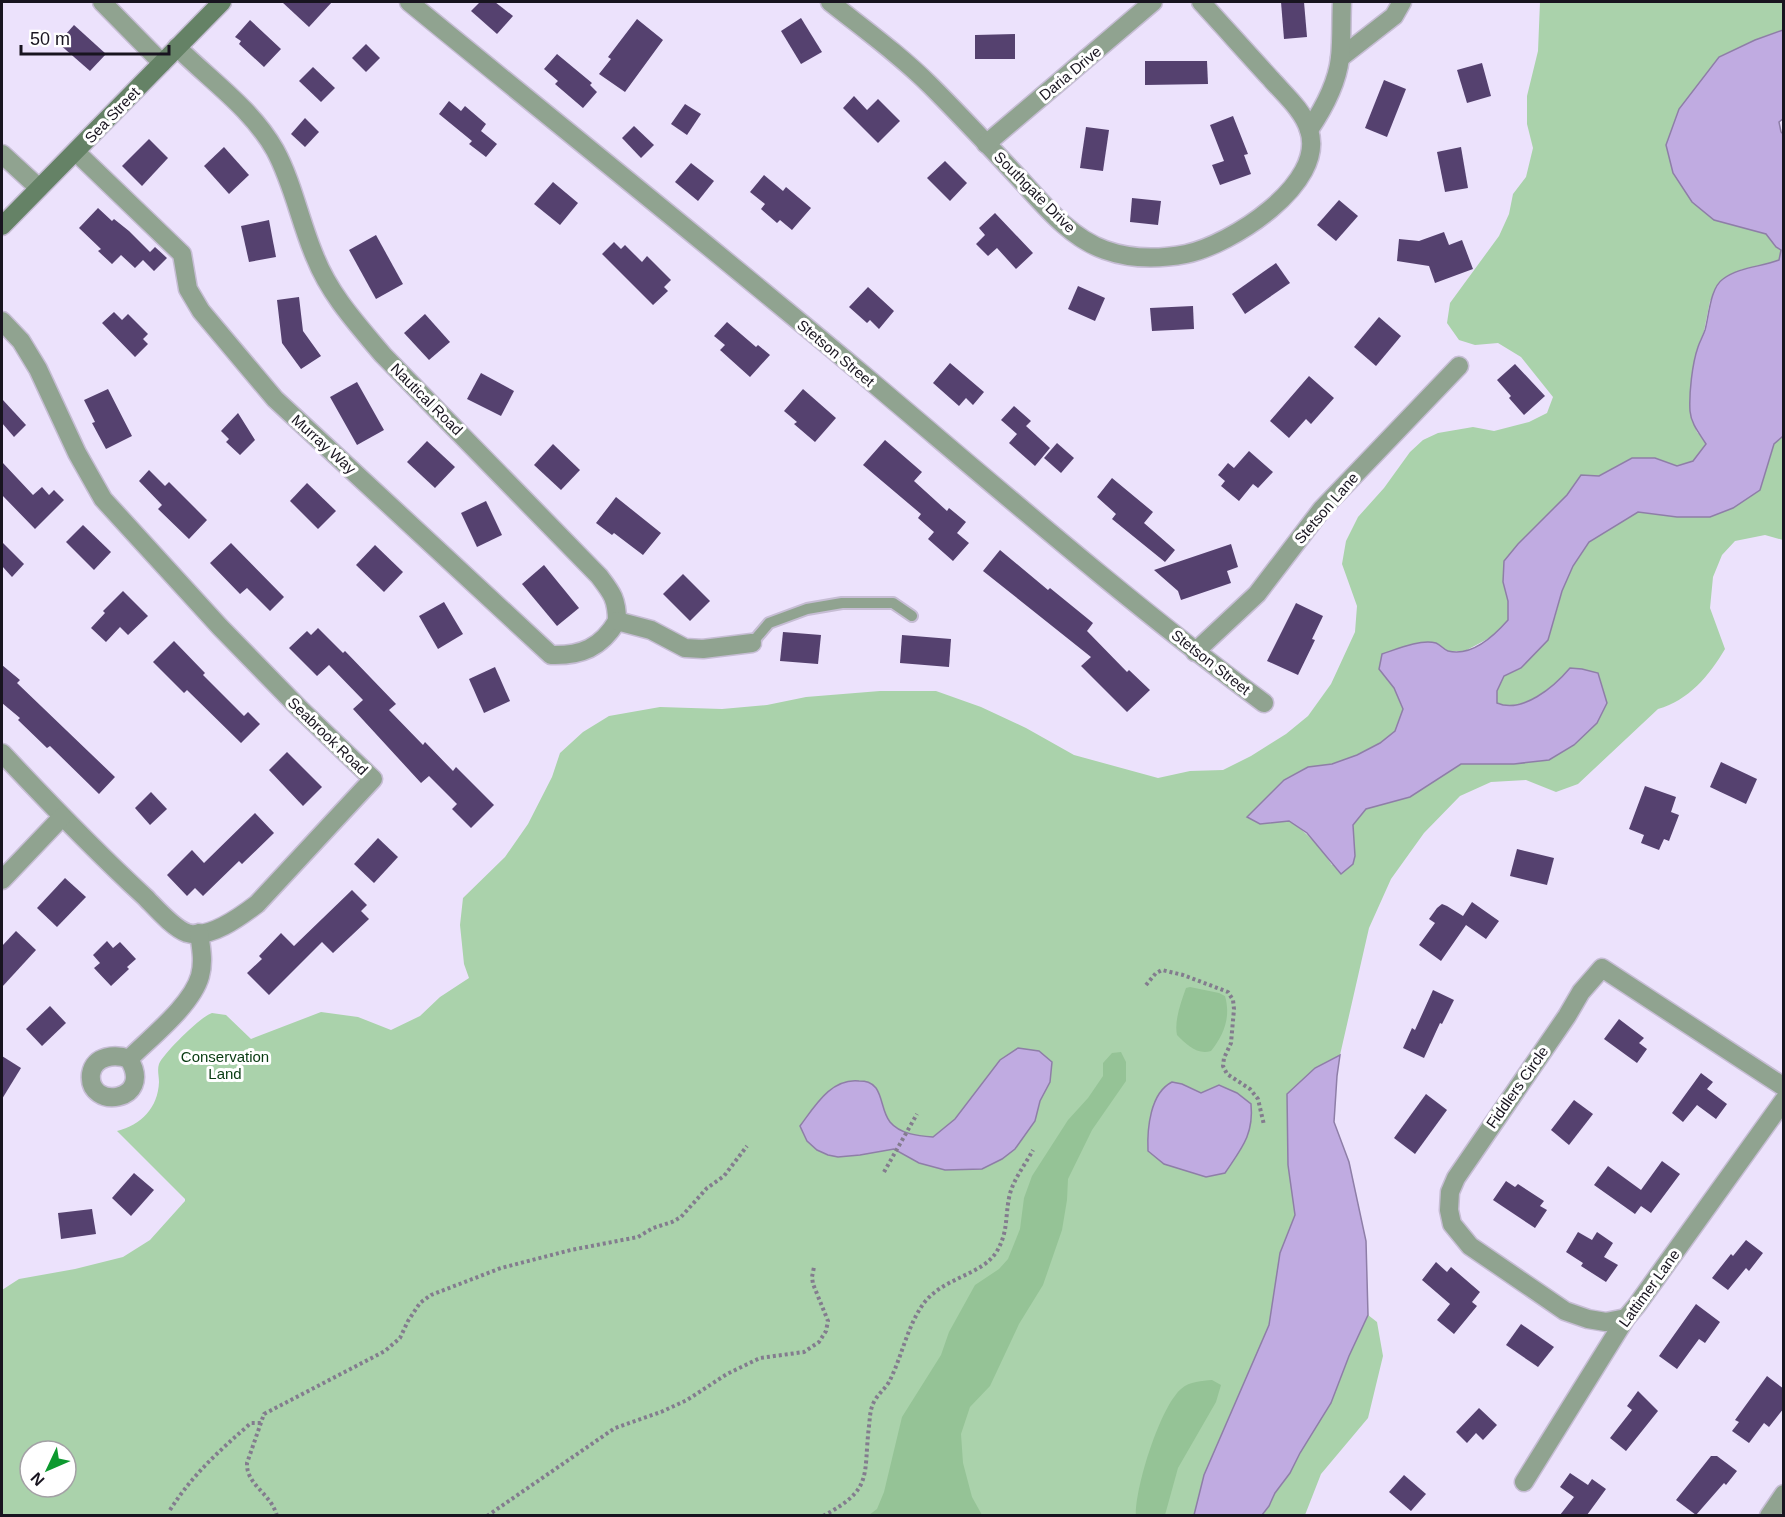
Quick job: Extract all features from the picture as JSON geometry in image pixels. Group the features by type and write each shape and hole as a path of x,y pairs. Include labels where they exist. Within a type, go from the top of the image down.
{"street":[{"path":"102,2 162,63"},
{"name":"Sea Street","path":"2,226 222,2"},
{"name":"Stetson Street","path":"409,2 766,294 1012,502 1195,652 1264,703"},
{"name":"Southgate Drive","path":"830,2 929,84 1051,212 1079,236 1105,250 1147,258 1187,254 1219,243 1252,225 1286,195 1305,169 1311,149 1309,130"},
{"name":"Daria Drive","path":"986,144 1153,2"},
{"path":"1201,2 1297,109 1309,130 1327,100 1337,74 1340,58 1342,2"},
{"path":"1340,58 1394,16 1402,2"},
{"name":"Nautical Road","path":"177,47 244,108 269,141 286,176 315,257 328,286 354,321 383,354 599,576 614,595 617,621"},
{"name":"Murray Way","path":"76,152 182,254 188,289 201,311 275,399 551,655 579,654 606,637 617,621"},
{"path":"2,154 39,188"},
{"name":"Seabrook Road","path":"2,321 21,341 38,369 77,453 103,499 227,635 373,779 257,904 235,921 199,933"},
{"name":"Stetson Lane","path":"1195,652 1257,594 1322,509 1459,366"},
{"path":"617,621 651,630 685,648 703,649 752,643"},
{"path":"2,753 80,836 179,929 187,933 199,933 202,964 197,985 181,1006 129,1059"},
{"path":"2,880 62,817"},
{"name":"Fiddlers Circle","path":"1626,1318 1606,1322 1565,1311 1470,1246 1452,1224 1449,1210 1450,1192 1456,1178 1581,992 1602,968 1784,1087"},
{"name":"Lattimer Lane","path":"1524,1482 1626,1318 1784,1100"},
{"path":"1769,1515 1784,1494"}],"lane":[{"path":"752,643 769,623 807,609 842,603 893,603 912,616"}],"path":[{"path":"1146,984 1162,970 1228,992 1233,1000 1234,1009 1231,1043 1223,1066 1227,1074 1250,1089 1258,1099 1264,1125"},
{"path":"884,1172 917,1114"},
{"path":"277,1515 274,1505 249,1477 247,1470 247,1463 264,1414 385,1351 400,1338 420,1303 431,1295 501,1268 571,1250 638,1237 653,1227 672,1222 681,1217 707,1188 724,1176 747,1146"},
{"path":"823,1515 854,1497 862,1483 866,1470 870,1413 875,1400 888,1384 915,1320 925,1303 938,1289 985,1264 996,1253 1005,1234 1011,1191 1033,1150"},
{"path":"486,1515 615,1428 687,1400 727,1374 760,1358 804,1352 819,1342 826,1331 828,1321 813,1284 814,1267"},
{"path":"170,1510 186,1485 206,1465 251,1423 261,1423"}],"green space":[{"name":"Conservation Land","path":"1540,2 1783,2 1783,30 1719,57 1701,82 1714,220 1766,234 1776,247 1782,250 1780,260 1740,270 1710,301 1704,331 1697,349 1691,387 1690,413 1697,432 1707,444 1693,461 1677,466 1655,458 1632,458 1599,476 1581,475 1551,512 1503,582 1508,601 1508,621 1493,636 1465,651 1447,651 1379,669 1394,688 1403,710 1395,731 1380,743 1357,755 1332,764 1308,767 1284,780 1247,817 1260,824 1289,820 1313,840 1332,865 1355,856 1353,825 1366,809 1410,797 1461,764 1514,764 1549,760 1570,668 1546,690 1527,701 1507,705 1497,703 1497,691 1504,676 1521,668 1555,617 1562,591 1573,566 1589,542 1638,512 1677,517 1710,517 1760,490 1774,444 1783,436 1783,540 1765,535 1735,541 1722,555 1713,577 1710,608 1725,649 1705,677 1689,693 1658,709 1578,784 1556,792 1526,780 1491,782 1460,796 1424,833 1391,879 1369,928 1340,1055 1323,1064 1310,1196 1280,1300 1199,1515 2,1516 2,1290 19,1279 75,1269 123,1257 150,1240 185,1201 117,1131 141,1120 152,1107 158,1091 158,1066 162,1059 191,1028 212,1013 226,1015 251,1039 321,1012 358,1017 391,1030 420,1016 440,997 469,978 464,964 460,925 463,898 505,857 528,824 552,777 560,753 583,732 609,716 660,707 722,709 767,705 806,697 880,691 936,691 981,707 1026,728 1074,755 1158,778 1190,771 1223,770 1286,734 1308,716 1331,684 1355,632 1357,606 1342,564 1346,541 1358,517 1384,488 1410,452 1423,440 1438,433 1473,427 1494,431 1529,422 1547,413 1553,397 1521,357 1498,343 1475,345 1459,340 1447,323 1450,303 1499,236 1509,214 1513,194 1526,177 1533,148 1527,124 1527,96 1538,51"},
{"path":"1186,988 1225,996 1227,1018 1220,1039 1211,1051 1201,1052 1188,1046 1177,1035 1176,1024 1180,1005"},
{"path":"1121,1052 1126,1062 1126,1081 1092,1130 1068,1179 1062,1230 1043,1285 1019,1324 990,1386 970,1407 961,1434 963,1463 972,1497 982,1515 869,1515 877,1509 884,1492 902,1417 941,1355 949,1332 975,1285 999,1269 1008,1259 1020,1229 1024,1198 1032,1176 1068,1120 1088,1098 1103,1076 1103,1063 1112,1053"},
{"path":"1368,1315 1377,1322 1383,1356 1368,1418 1321,1474 1305,1515 1262,1516 1290,1473"},
{"path":"1212,1380 1221,1385 1216,1402 1178,1468 1165,1515 1136,1515 1144,1468 1165,1412 1173,1398 1185,1386"}],"shaded area":[{"path":"1783,30 1784,118 1779,122 1784,135 1783,436 1774,444 1760,490 1733,508 1710,517 1677,517 1638,512 1589,542 1573,566 1562,591 1548,640 1521,668 1504,676 1497,691 1497,703 1517,705 1527,702 1555,683 1570,668 1582,669 1598,673 1607,703 1597,723 1574,745 1549,760 1514,764 1461,764 1410,797 1366,809 1353,825 1355,856 1353,864 1341,874 1307,833 1289,821 1260,824 1247,817 1284,780 1308,767 1332,764 1357,755 1380,743 1395,731 1403,709 1394,688 1379,669 1382,654 1423,642 1436,643 1447,650 1457,652 1481,644 1508,620 1508,601 1503,582 1504,561 1567,495 1581,475 1599,476 1632,458 1655,458 1677,466 1693,461 1706,444 1692,420 1690,396 1694,362 1715,289 1729,275 1779,260 1781,250 1766,234 1714,220 1692,202 1673,173 1666,145 1679,109 1719,57"},
{"path":"1018,1048 1039,1051 1052,1062 1050,1082 1040,1101 1035,1121 1015,1149 1002,1159 982,1169 945,1170 919,1163 894,1149 838,1157 828,1155 817,1150 807,1141 800,1126 818,1102 832,1089 849,1081 864,1081 876,1088 887,1118 894,1126 910,1134 933,1137 955,1119 1000,1060"},
{"path":"1340,1055 1334,1122 1349,1162 1366,1241 1368,1315 1331,1403 1290,1473 1262,1515 1194,1515 1204,1475 1269,1325 1280,1253 1295,1215 1288,1165 1287,1094 1315,1068"},
{"path":"1172,1082 1201,1093 1219,1085 1237,1093 1251,1104 1250,1124 1245,1141 1225,1173 1206,1177 1164,1164 1148,1151 1149,1122 1154,1103 1165,1087"}],"building":[{"path":"282,2 332,2 309,27"},
{"path":"480,2 495,2 513,16 497,34 471,11"},
{"path":"1281,2 1304,2 1307,37 1284,39"},
{"path":"801,18 822,52 801,64 781,31"},
{"path":"637,19 663,40 625,92 599,74 611,59 608,57"},
{"path":"250,20 281,49 264,67 239,44 241,41 235,37"},
{"path":"74,25 106,54 90,71 58,43"},
{"path":"1015,34 1015,59 975,59 975,35"},
{"path":"366,44 380,58 366,72 352,58"},
{"path":"557,54 592,83 590,85 597,92 583,108 555,84 558,81 544,69"},
{"path":"1145,61 1207,61 1208,84 1145,85"},
{"path":"1482,63 1491,96 1467,103 1457,70"},
{"path":"313,67 335,88 321,102 299,81"},
{"path":"1384,80 1406,89 1387,137 1365,128"},
{"path":"854,96 867,110 878,99 900,121 878,143 843,108"},
{"path":"449,101 461,111 465,106 486,124 481,131 497,144 486,157 469,144 472,141 439,114"},
{"path":"685,104 701,114 687,135 671,124"},
{"path":"1233,116 1248,154 1244,155 1251,174 1220,185 1212,165 1224,161 1210,125"},
{"path":"305,118 319,132 305,147 291,134"},
{"path":"634,126 654,145 641,158 622,138"},
{"path":"1086,127 1109,130 1103,171 1080,168"},
{"path":"149,139 168,158 142,186 122,166"},
{"path":"224,147 249,175 229,194 204,166"},
{"path":"1461,147 1468,188 1445,192 1437,152"},
{"path":"945,161 967,183 950,201 927,178"},
{"path":"691,163 714,181 698,201 675,182"},
{"path":"764,175 783,191 786,187 811,208 792,230 780,220 777,223 761,209 765,204 750,192"},
{"path":"553,182 578,203 560,225 534,204"},
{"path":"1132,198 1161,201 1158,225 1130,222"},
{"path":"1339,200 1358,216 1336,241 1317,225"},
{"path":"98,208 112,221 114,219 129,231 150,252 155,247 167,258 154,271 143,260 135,268 121,255 112,264 98,251 101,249 79,228"},
{"path":"995,213 1033,253 1016,269 997,248 988,256 976,244 985,235 979,228"},
{"path":"269,220 276,257 249,262 241,226"},
{"path":"1444,232 1449,245 1462,240 1473,269 1435,283 1429,266 1397,261 1399,239 1419,241"},
{"path":"376,235 403,284 376,299 349,250"},
{"path":"614,242 621,249 625,245 642,262 647,256 671,280 664,287 668,291 653,305 602,254"},
{"path":"1276,263 1290,283 1245,314 1232,294"},
{"path":"1078,286 1105,298 1095,321 1068,309"},
{"path":"868,287 894,311 879,329 870,320 867,323 849,307"},
{"path":"299,297 303,331 321,356 301,369 282,343 277,300"},
{"path":"1193,306 1194,329 1152,331 1150,308"},
{"path":"114,312 122,320 128,314 148,334 143,339 148,344 135,357 102,323"},
{"path":"425,314 450,342 429,360 404,333"},
{"path":"1379,317 1401,336 1376,366 1354,347"},
{"path":"727,322 756,347 758,345 770,355 750,377 720,350 725,345 714,336"},
{"path":"950,363 984,392 973,405 966,398 959,406 933,383"},
{"path":"1515,364 1545,396 1524,415 1497,380"},
{"path":"481,373 514,391 501,416 467,399"},
{"path":"1309,376 1334,398 1311,424 1306,419 1289,438 1270,421"},
{"path":"357,382 384,430 357,445 330,397"},
{"path":"108,389 132,436 106,449 92,423 95,422 84,400"},
{"path":"803,389 836,418 815,442 794,424 797,422 784,411"},
{"path":"2,399 26,425 14,437 2,423"},
{"path":"1014,406 1031,421 1026,426 1050,448 1035,466 1009,443 1017,434 1001,420"},
{"path":"238,413 255,440 240,455 226,442 229,439 221,431"},
{"path":"885,440 922,472 914,481 947,511 949,508 966,522 957,533 969,543 953,561 928,539 934,532 918,518 921,514 863,465"},
{"path":"427,441 455,467 435,488 407,462"},
{"path":"1057,443 1074,458 1061,473 1044,458"},
{"path":"553,444 580,470 561,490 534,465"},
{"path":"1249,451 1273,472 1258,488 1253,484 1239,501 1221,486 1225,481 1218,475 1228,463 1234,468"},
{"path":"2,462 33,495 42,487 49,495 54,490 64,500 35,529 2,495"},
{"path":"149,470 165,486 169,482 207,520 189,539 158,509 162,505 139,481"},
{"path":"1112,478 1153,512 1144,523 1175,550 1165,562 1112,519 1116,514 1097,497"},
{"path":"307,483 336,511 318,529 290,501"},
{"path":"616,497 661,533 643,555 614,533 612,535 596,523"},
{"path":"486,501 502,535 477,547 461,513"},
{"path":"83,525 111,552 94,570 66,542"},
{"path":"2,542 24,564 12,577 2,566"},
{"path":"231,543 284,597 270,611 247,588 240,594 210,563"},
{"path":"1231,544 1238,567 1227,571 1231,583 1181,600 1178,591 1154,570"},
{"path":"375,545 403,572 384,592 356,565"},
{"path":"1000,550 1048,590 1050,588 1093,623 1087,631 1127,672 1129,670 1150,690 1127,712 1081,666 1091,657 983,571"},
{"path":"544,565 579,608 557,626 522,584"},
{"path":"683,574 710,601 690,621 663,594"},
{"path":"123,591 148,616 128,635 120,627 106,642 91,628 105,613 103,611"},
{"path":"444,602 463,634 438,649 419,616"},
{"path":"1296,603 1323,616 1312,639 1315,640 1298,675 1267,661"},
{"path":"318,628 343,653 345,651 396,704 389,710 423,745 425,742 453,771 456,767 494,805 471,828 452,809 457,804 429,776 421,783 353,709 363,700 329,665 317,676 289,648 307,631 311,635"},
{"path":"783,632 821,635 818,664 780,661"},
{"path":"902,635 951,639 949,667 900,663"},
{"path":"174,641 205,673 203,675 244,716 248,712 260,724 241,743 187,690 184,693 153,662"},
{"path":"2,665 20,680 17,683 115,777 99,794 50,746 47,748 18,720 20,718 2,703"},
{"path":"495,667 510,701 484,713 469,679"},
{"path":"287,752 322,787 303,806 269,770"},
{"path":"1721,762 1757,779 1746,804 1710,787"},
{"path":"1645,786 1676,797 1671,812 1679,815 1669,841 1664,839 1659,850 1641,843 1644,835 1629,829"},
{"path":"151,792 167,809 150,825 135,808"},
{"path":"255,813 274,833 242,864 239,861 203,896 195,888 187,896 167,875 192,850 204,863"},
{"path":"378,838 398,857 374,883 354,864"},
{"path":"1517,849 1554,858 1547,885 1510,876"},
{"path":"65,878 86,897 57,927 37,908"},
{"path":"352,890 367,905 361,911 369,919 333,953 322,942 269,995 247,973 262,959 259,956 281,933 294,946"},
{"path":"1472,902 1499,921 1486,939 1466,925 1441,961 1419,945 1435,923 1429,919 1437,908 1442,904 1463,916"},
{"path":"16,931 36,950 2,987 2,946"},
{"path":"107,941 113,948 120,942 136,959 111,986 94,968 100,963 93,955"},
{"path":"1433,990 1454,1000 1442,1024 1440,1023 1424,1058 1403,1048 1412,1028 1415,1030"},
{"path":"50,1006 66,1023 42,1046 26,1029"},
{"path":"1619,1019 1644,1038 1639,1043 1647,1049 1637,1063 1604,1039"},
{"path":"2,1056 21,1068 2,1099"},
{"path":"1701,1073 1713,1082 1707,1089 1727,1104 1716,1119 1697,1105 1683,1122 1672,1113"},
{"path":"1426,1094 1447,1110 1415,1154 1394,1138"},
{"path":"1574,1100 1593,1114 1569,1145 1551,1130"},
{"path":"1662,1161 1680,1174 1651,1213 1641,1206 1635,1214 1594,1185 1608,1166 1641,1190"},
{"path":"134,1173 154,1190 131,1216 112,1198"},
{"path":"1506,1181 1515,1187 1518,1184 1544,1201 1540,1206 1547,1210 1535,1228 1493,1200"},
{"path":"92,1209 96,1234 61,1239 58,1213"},
{"path":"1578,1232 1592,1240 1597,1232 1613,1243 1604,1257 1618,1265 1606,1282 1581,1266 1583,1263 1566,1252"},
{"path":"1746,1240 1763,1253 1749,1271 1746,1268 1728,1290 1712,1278 1731,1254 1733,1256"},
{"path":"1436,1262 1447,1272 1451,1267 1480,1292 1472,1302 1477,1306 1454,1334 1437,1320 1450,1304 1422,1280"},
{"path":"1696,1304 1720,1322 1705,1343 1699,1339 1677,1369 1659,1356"},
{"path":"1521,1324 1554,1347 1538,1367 1506,1345"},
{"path":"1767,1376 1784,1389 1784,1408 1769,1427 1764,1423 1749,1443 1732,1431 1739,1422 1735,1420"},
{"path":"1638,1391 1658,1411 1626,1451 1610,1438 1632,1410 1627,1406"},
{"path":"1479,1408 1497,1425 1483,1440 1476,1433 1467,1443 1456,1432"},
{"path":"1711,1456 1717,1456 1737,1471 1696,1515 1676,1500"},
{"path":"1570,1473 1588,1485 1592,1479 1606,1489 1587,1515 1560,1515 1574,1497 1560,1487"},
{"path":"1404,1475 1426,1494 1411,1511 1389,1492"}]}
